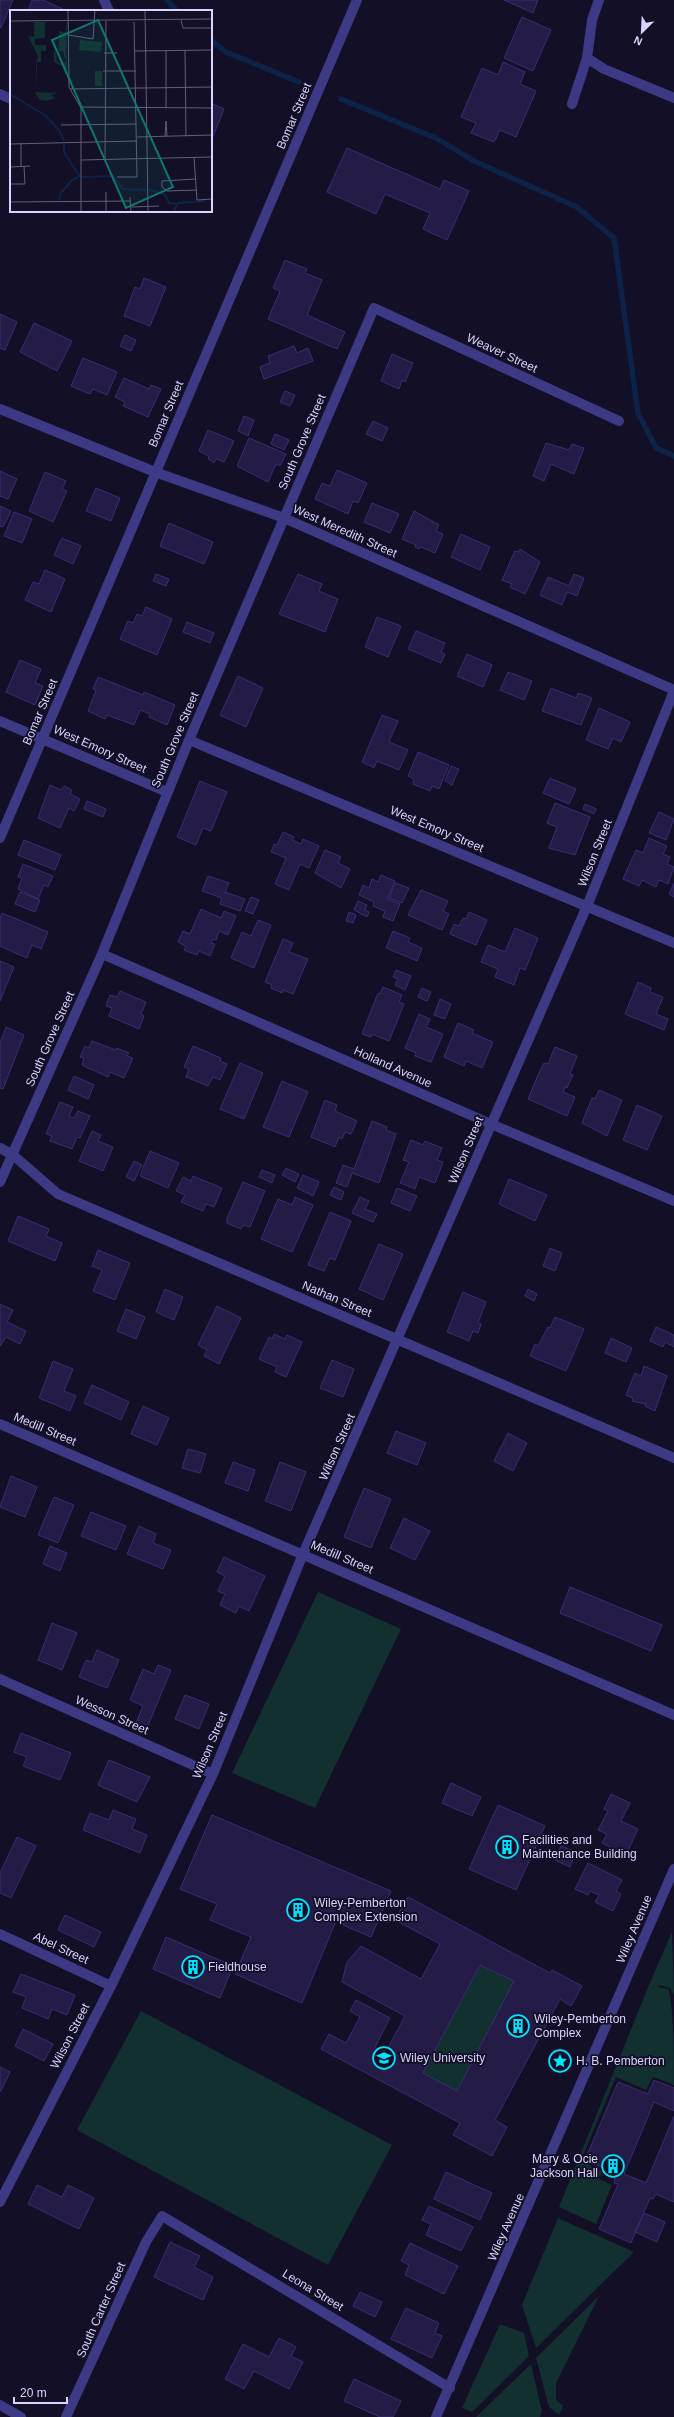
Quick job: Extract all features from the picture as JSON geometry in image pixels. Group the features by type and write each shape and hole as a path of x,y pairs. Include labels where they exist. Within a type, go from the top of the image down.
{"street":[{"path":"104,0 109,10"},
{"name":"Bomar Street","path":"0,838 357,0"},
{"path":"572,104 587,58 592,20 599,0"},
{"path":"587,58 604,69 674,98"},
{"path":"0,94 10,98"},
{"name":"Weaver Street","path":"374,308 619,421"},
{"name":"South Grove Street","path":"0,1182 13,1156 102,954 167,792 374,308"},
{"name":"West Meredith Street","path":"0,409 155,472 284,518 674,691"},
{"name":"Wilson Street","path":"0,2202 110,1986 213,1774 303,1554 399,1339 491,1124 587,906 674,691"},
{"name":"West Emory Street","path":"0,721 167,792"},
{"name":"West Emory Street","path":"189,740 674,943"},
{"name":"Holland Avenue","path":"102,954 491,1124 674,1201"},
{"name":"Nathan Street","path":"0,1148 13,1156 58,1194 674,1458"},
{"name":"Medill Street","path":"0,1424 674,1715"},
{"name":"Wesson Street","path":"0,1679 213,1774"},
{"name":"Wiley Avenue","path":"436,2417 450,2388 674,1869"},
{"name":"Abel Street","path":"0,1934 110,1986"},
{"name":"Leona Street","path":"162,2216 450,2388"},
{"name":"South Carter Street","path":"66,2417 146,2242 162,2216"},
{"path":"0,2405 21,2417"}],"green space":[{"path":"318,1592 401,1629 315,1808 232,1773"},
{"path":"672,1932 674,1995 670,1988 659,1985 659,1987 668,1989 670,1996 673,2035 674,2085 653,2077 646,2090 616,2077 581,2160 602,2172 599,2179 612,2185 596,2224 559,2207"},
{"path":"480,1965 514,1981 457,2091 423,2073"},
{"path":"141,2011 392,2145 328,2265 77,2130"},
{"path":"558,2218 634,2252 536,2348 522,2305"},
{"path":"599,2296 556,2383 556,2400 563,2406 559,2415 549,2407 536,2358"},
{"path":"500,2324 524,2333 529,2356 472,2412 462,2408"},
{"path":"531,2364 542,2411 540,2417 476,2417"}],"building":[{"path":"0,0 13,0 1,28 0,27"},
{"path":"32,0 43,0 65,10 28,10"},
{"path":"504,0 538,0 533,13"},
{"path":"522,17 551,30 533,71 504,58"},
{"path":"503,62 525,72 520,84 536,91 516,137 500,130 494,142 471,133 476,123 461,117 482,68 498,75"},
{"path":"212,103 224,109 212,139"},
{"path":"347,148 440,189 444,180 469,191 447,240 423,229 430,213 385,194 376,214 327,192"},
{"path":"285,260 307,269 305,273 322,280 307,315 345,332 337,349 268,319 280,291 273,288"},
{"path":"144,278 166,287 150,326 124,316 135,287 140,289"},
{"path":"0,314 17,322 5,350 0,348"},
{"path":"34,323 72,341 57,371 20,352"},
{"path":"125,335 136,340 131,351 120,346"},
{"path":"294,346 297,353 308,348 313,361 264,379 260,367 270,363 268,356"},
{"path":"392,354 413,363 405,382 402,380 399,389 381,381"},
{"path":"83,358 117,372 107,395 93,389 90,394 71,386"},
{"path":"124,378 149,389 151,385 161,389 148,417 123,406 125,402 115,397"},
{"path":"285,391 295,395 290,406 280,402"},
{"path":"244,416 254,420 248,436 238,431"},
{"path":"373,421 388,428 382,441 366,434"},
{"path":"208,430 234,441 224,462 216,459 214,463 208,459 209,456 199,451"},
{"path":"275,434 289,440 284,450 271,444"},
{"path":"249,438 286,454 280,466 276,464 268,482 237,466"},
{"path":"546,443 569,450 572,444 584,448 574,474 551,464 544,481 533,476"},
{"path":"337,470 367,483 358,503 353,501 348,514 315,499 322,483 330,486"},
{"path":"0,471 17,479 8,499 0,496"},
{"path":"45,472 66,481 62,489 67,491 53,522 29,511"},
{"path":"96,488 120,498 111,521 86,511"},
{"path":"372,503 399,514 390,533 364,522"},
{"path":"0,506 11,511 3,527 0,526"},
{"path":"414,511 439,525 436,531 443,534 435,553 421,547 419,549 415,547 416,545 402,539"},
{"path":"14,512 32,519 22,543 4,536"},
{"path":"169,523 213,542 204,564 160,546"},
{"path":"461,534 490,547 480,570 451,557"},
{"path":"62,538 81,546 73,564 54,555"},
{"path":"520,549 540,562 525,594 510,587 512,584 502,580 515,551 518,552"},
{"path":"45,570 65,579 51,612 25,600 33,582 39,584"},
{"path":"156,574 169,579 166,586 153,581"},
{"path":"298,574 322,584 319,591 338,599 325,632 279,614"},
{"path":"574,574 584,578 577,596 567,592 562,605 540,595 548,577 569,586"},
{"path":"146,607 172,619 157,655 120,639 128,621 133,623 137,614 142,616"},
{"path":"377,617 401,626 388,657 365,647"},
{"path":"187,622 214,633 210,643 183,632"},
{"path":"416,631 445,643 441,652 445,654 441,663 408,649"},
{"path":"467,654 492,665 483,687 457,676"},
{"path":"20,660 41,669 35,683 43,686 35,705 6,692"},
{"path":"508,672 532,681 524,700 500,690"},
{"path":"238,676 263,688 246,727 220,715"},
{"path":"98,677 143,695 144,692 175,705 167,725 149,717 150,714 140,710 134,725 107,715 105,719 88,711 96,690 93,689"},
{"path":"551,688 576,698 578,693 592,698 581,725 542,711"},
{"path":"599,708 630,722 621,742 613,738 608,749 586,740"},
{"path":"382,715 398,721 389,742 408,750 399,770 377,761 374,768 362,762"},
{"path":"418,752 449,765 439,789 432,786 430,791 413,784 414,779 408,776"},
{"path":"451,766 459,769 452,785 445,781"},
{"path":"550,778 576,789 569,804 543,793"},
{"path":"200,781 227,792 211,831 203,828 196,845 177,837"},
{"path":"50,785 61,790 64,786 72,790 70,794 80,799 74,811 69,808 60,828 38,818"},
{"path":"87,801 106,809 103,817 84,809"},
{"path":"555,803 590,817 575,855 549,848 557,827 547,823"},
{"path":"585,804 596,809 594,814 583,809"},
{"path":"659,812 674,819 666,840 649,833"},
{"path":"283,832 294,837 292,840 301,844 303,839 319,846 309,868 300,864 289,890 275,884 286,858 271,852 274,844 277,845"},
{"path":"649,838 667,846 663,854 670,857 667,864 674,867 668,884 659,880 656,887 642,880 639,886 623,879 636,850 643,853"},
{"path":"24,840 61,855 55,870 18,855"},
{"path":"325,850 341,857 338,863 350,869 341,888 315,873"},
{"path":"23,864 53,876 48,887 44,885 38,899 18,889 22,878 18,877"},
{"path":"381,875 395,881 387,899 400,904 393,921 383,917 385,911 373,906 374,902 359,895 363,885 369,888 372,879 378,882"},
{"path":"208,876 229,883 225,892 245,899 240,911 220,904 222,898 202,891"},
{"path":"395,883 409,888 402,903 389,898"},
{"path":"674,883 674,897 669,894"},
{"path":"421,890 448,901 443,911 449,914 442,930 408,915"},
{"path":"20,892 40,900 35,912 15,904"},
{"path":"251,897 259,900 253,914 245,911"},
{"path":"358,901 367,905 365,910 369,912 367,917 354,910"},
{"path":"201,909 221,918 224,911 236,916 228,935 219,931 216,940 213,939 211,943 215,944 210,956 199,951 197,955 184,950 186,946 178,942 183,931 190,934"},
{"path":"349,912 356,915 353,923 346,921"},
{"path":"469,912 487,920 476,945 450,934 454,924 459,926 463,918 466,919"},
{"path":"2,913 48,932 41,949 32,945 27,958 0,946 0,919"},
{"path":"258,920 271,925 254,968 231,958 242,932 251,936"},
{"path":"515,928 538,938 525,970 520,968 514,985 495,977 498,969 481,962 488,945 505,952"},
{"path":"393,931 410,938 408,942 422,948 417,961 386,948"},
{"path":"283,939 293,943 289,952 308,959 293,994 283,990 282,993 271,988 272,985 265,982"},
{"path":"0,961 14,967 0,1001"},
{"path":"396,970 411,976 405,990 395,985 398,979 393,977"},
{"path":"638,982 651,988 650,992 663,997 656,1014 668,1019 664,1030 625,1014"},
{"path":"383,987 402,995 399,1002 404,1004 389,1041 372,1034 371,1037 362,1034 378,993 380,994"},
{"path":"422,988 431,992 427,1001 418,997"},
{"path":"120,991 146,1002 141,1014 144,1016 139,1029 109,1016 112,1008 106,1006 110,995 117,997"},
{"path":"440,999 451,1004 445,1019 434,1015"},
{"path":"419,1014 430,1019 426,1027 443,1034 431,1062 415,1056 416,1053 405,1048"},
{"path":"458,1023 474,1030 472,1033 493,1042 482,1068 466,1061 464,1066 444,1057"},
{"path":"6,1027 24,1035 3,1089 0,1088 0,1043"},
{"path":"92,1041 129,1053 127,1056 133,1058 124,1078 110,1072 108,1077 82,1065 84,1058 80,1057 85,1046 89,1048"},
{"path":"193,1046 221,1058 220,1061 227,1064 220,1080 213,1077 208,1086 186,1077 189,1069 184,1067"},
{"path":"555,1047 577,1056 570,1074 573,1075 567,1088 565,1087 563,1092 575,1097 567,1116 528,1099 544,1063 548,1064"},
{"path":"240,1063 263,1073 244,1119 220,1109"},
{"path":"74,1076 94,1085 88,1099 68,1090"},
{"path":"282,1081 308,1092 289,1137 263,1127"},
{"path":"599,1090 622,1100 607,1136 582,1123 592,1098 595,1099"},
{"path":"325,1100 337,1105 335,1111 357,1121 351,1134 345,1132 342,1139 339,1137 335,1147 311,1137"},
{"path":"60,1102 73,1107 69,1116 74,1118 78,1111 90,1116 80,1138 77,1137 72,1149 50,1141 52,1136 46,1134"},
{"path":"637,1105 662,1116 647,1150 623,1140"},
{"path":"372,1121 387,1127 386,1130 396,1134 379,1183 352,1173 347,1187 336,1183 343,1165 354,1169"},
{"path":"92,1131 101,1135 98,1141 113,1147 103,1171 79,1161"},
{"path":"411,1140 423,1145 425,1141 442,1148 437,1160 443,1162 435,1183 419,1177 415,1189 400,1183 409,1162 403,1160"},
{"path":"150,1151 179,1163 168,1188 140,1176"},
{"path":"134,1161 142,1165 134,1181 126,1177"},
{"path":"286,1168 299,1174 295,1182 282,1175"},
{"path":"262,1170 275,1175 272,1183 259,1177"},
{"path":"303,1175 319,1182 313,1196 297,1188"},
{"path":"193,1176 222,1188 214,1207 206,1204 203,1211 181,1202 185,1195 176,1191 183,1177 191,1181"},
{"path":"509,1179 547,1195 535,1221 499,1204"},
{"path":"243,1182 265,1191 250,1227 243,1225 241,1229 227,1223 227,1218"},
{"path":"334,1187 344,1192 341,1200 330,1195"},
{"path":"397,1188 417,1196 410,1211 391,1203"},
{"path":"295,1197 313,1205 292,1252 261,1239 278,1199 292,1205"},
{"path":"360,1197 369,1201 365,1209 377,1214 373,1222 352,1213"},
{"path":"330,1212 351,1221 335,1260 330,1258 324,1271 308,1265"},
{"path":"18,1216 49,1229 46,1236 62,1243 55,1261 8,1241"},
{"path":"379,1244 403,1254 383,1300 359,1289"},
{"path":"550,1248 562,1253 555,1271 543,1266"},
{"path":"98,1250 130,1263 115,1300 93,1291 102,1270 92,1266"},
{"path":"165,1289 183,1297 174,1320 156,1312"},
{"path":"528,1289 537,1294 534,1301 525,1296"},
{"path":"463,1292 486,1302 478,1323 481,1324 478,1333 473,1331 469,1341 447,1332"},
{"path":"0,1304 13,1310 7,1322 26,1331 20,1344 6,1337 0,1346"},
{"path":"217,1306 241,1318 219,1364 204,1356 207,1350 198,1345"},
{"path":"126,1309 145,1317 136,1339 117,1331"},
{"path":"555,1317 584,1329 566,1371 530,1356 535,1344 538,1346 548,1327 550,1328"},
{"path":"656,1327 674,1335 674,1347 665,1342 663,1347 650,1341"},
{"path":"274,1334 285,1339 287,1335 302,1342 286,1377 275,1372 277,1367 259,1359 269,1337 272,1339"},
{"path":"611,1338 632,1348 626,1362 605,1353"},
{"path":"332,1360 354,1369 343,1397 320,1388"},
{"path":"53,1361 73,1369 64,1391 76,1396 70,1411 39,1398"},
{"path":"644,1366 667,1376 655,1411 645,1406 646,1404 632,1401 633,1398 626,1395 635,1373 641,1376"},
{"path":"92,1385 129,1402 121,1420 84,1403"},
{"path":"143,1406 169,1418 157,1445 131,1434"},
{"path":"396,1431 426,1443 417,1465 387,1453"},
{"path":"508,1433 527,1443 513,1471 494,1461"},
{"path":"188,1449 206,1454 200,1473 182,1468"},
{"path":"233,1462 255,1470 248,1491 225,1483"},
{"path":"280,1462 306,1472 291,1511 265,1501"},
{"path":"11,1476 37,1487 25,1517 0,1507"},
{"path":"364,1488 391,1499 371,1548 344,1537"},
{"path":"54,1497 74,1505 58,1543 38,1535"},
{"path":"91,1512 126,1526 116,1550 81,1536"},
{"path":"404,1518 430,1531 415,1560 390,1548"},
{"path":"139,1526 156,1534 153,1543 171,1550 163,1569 127,1554"},
{"path":"50,1546 67,1553 60,1571 43,1564"},
{"path":"224,1557 265,1576 249,1611 239,1606 236,1613 220,1605 225,1594 218,1591 225,1576 217,1572"},
{"path":"570,1587 662,1625 651,1651 560,1613"},
{"path":"52,1623 77,1633 62,1670 38,1660"},
{"path":"97,1650 119,1660 107,1688 79,1677 86,1660 92,1662"},
{"path":"158,1665 171,1670 147,1728 136,1723 143,1706 130,1700 143,1669 154,1674"},
{"path":"185,1695 209,1704 199,1729 175,1719"},
{"path":"21,1733 71,1753 60,1780 23,1766 27,1757 14,1752"},
{"path":"109,1760 150,1777 137,1802 98,1785"},
{"path":"451,1783 481,1797 472,1816 442,1803"},
{"path":"611,1794 630,1803 621,1821 638,1829 626,1855 602,1843 607,1834 598,1830 608,1811 604,1809"},
{"name":"Facilities and Maintenance Building","path":"498,1805 545,1826 516,1890 469,1869"},
{"path":"113,1810 136,1819 132,1829 147,1835 140,1853 83,1830 90,1813 109,1820"},
{"name":"Wiley-Pemberton Complex Extension","path":"212,1815 391,1891 371,1937 343,1925 346,1919 338,1916 302,2003 235,1974 251,1937 210,1920 217,1904 180,1889"},
{"path":"17,1837 36,1846 11,1898 0,1893 0,1873"},
{"path":"561,1846 576,1852 570,1867 555,1860"},
{"path":"588,1863 622,1880 616,1891 621,1894 613,1911 595,1902 599,1895 590,1891 588,1895 575,1889"},
{"name":"Wiley-Pemberton Complex","path":"408,1897 550,1973 552,1970 582,1986 571,2006 560,1999 495,2120 507,2127 492,2156 453,2135 460,2123 321,2049 329,2034 346,2043 360,2017 350,2011 356,2000 390,2018 375,2047 385,2053 405,2016 342,1982 347,1962 361,1946 421,1979 440,1944 395,1920","holes":["480,1965 514,1981 457,2091 423,2073"]},
{"path":"65,1915 101,1932 94,1947 58,1930"},
{"name":"Fieldhouse","path":"166,1937 233,1966 220,1998 153,1969"},
{"path":"21,1974 75,1995 67,2015 52,2009 48,2019 22,2008 26,1997 13,1992"},
{"path":"23,2029 53,2044 44,2061 15,2046"},
{"path":"0,2067 10,2072 1,2091 0,2091"},
{"name":"Mary & Ocie Jackson Hall","path":"654,2080 674,2088 674,2111 654,2102 624,2174 646,2183 674,2116 674,2202 656,2194 653,2199 650,2198 631,2243 599,2229 618,2184 614,2183 615,2178 609,2176 611,2171 585,2160 618,2082 648,2094"},
{"path":"446,2172 492,2193 480,2220 434,2199"},
{"path":"37,2185 62,2197 68,2185 94,2198 79,2229 28,2204"},
{"path":"429,2206 473,2227 461,2251 426,2235 431,2224 422,2220"},
{"path":"644,2213 665,2222 657,2242 635,2232"},
{"path":"170,2242 200,2256 194,2267 213,2277 203,2300 154,2277"},
{"path":"410,2243 458,2266 444,2294 405,2275 409,2265 401,2261"},
{"path":"360,2292 382,2302 375,2317 353,2306"},
{"path":"406,2308 439,2323 435,2333 442,2336 432,2358 391,2339"},
{"path":"279,2338 296,2347 291,2356 303,2362 289,2389 254,2371 244,2389 225,2379 243,2344 269,2357"},
{"path":"354,2379 401,2401 393,2417 380,2417 344,2401"}],"waterway":[{"path":"167,0 176,10"},
{"path":"212,41 226,52 299,82"},
{"path":"341,99 438,139 474,161 577,207 614,238 638,413 656,448 674,456"}],"place":[{"name":"Facilities and Maintenance Building","path":"507,1847"},
{"name":"Wiley-Pemberton Complex Extension","path":"298,1910"},
{"name":"Fieldhouse","path":"193,1967"},
{"name":"Wiley-Pemberton Complex","path":"518,2026"},
{"name":"Wiley University","path":"384,2058"},
{"name":"H. B. Pemberton","path":"560,2061"},
{"name":"Mary & Ocie Jackson Hall","path":"613,2166"}]}
